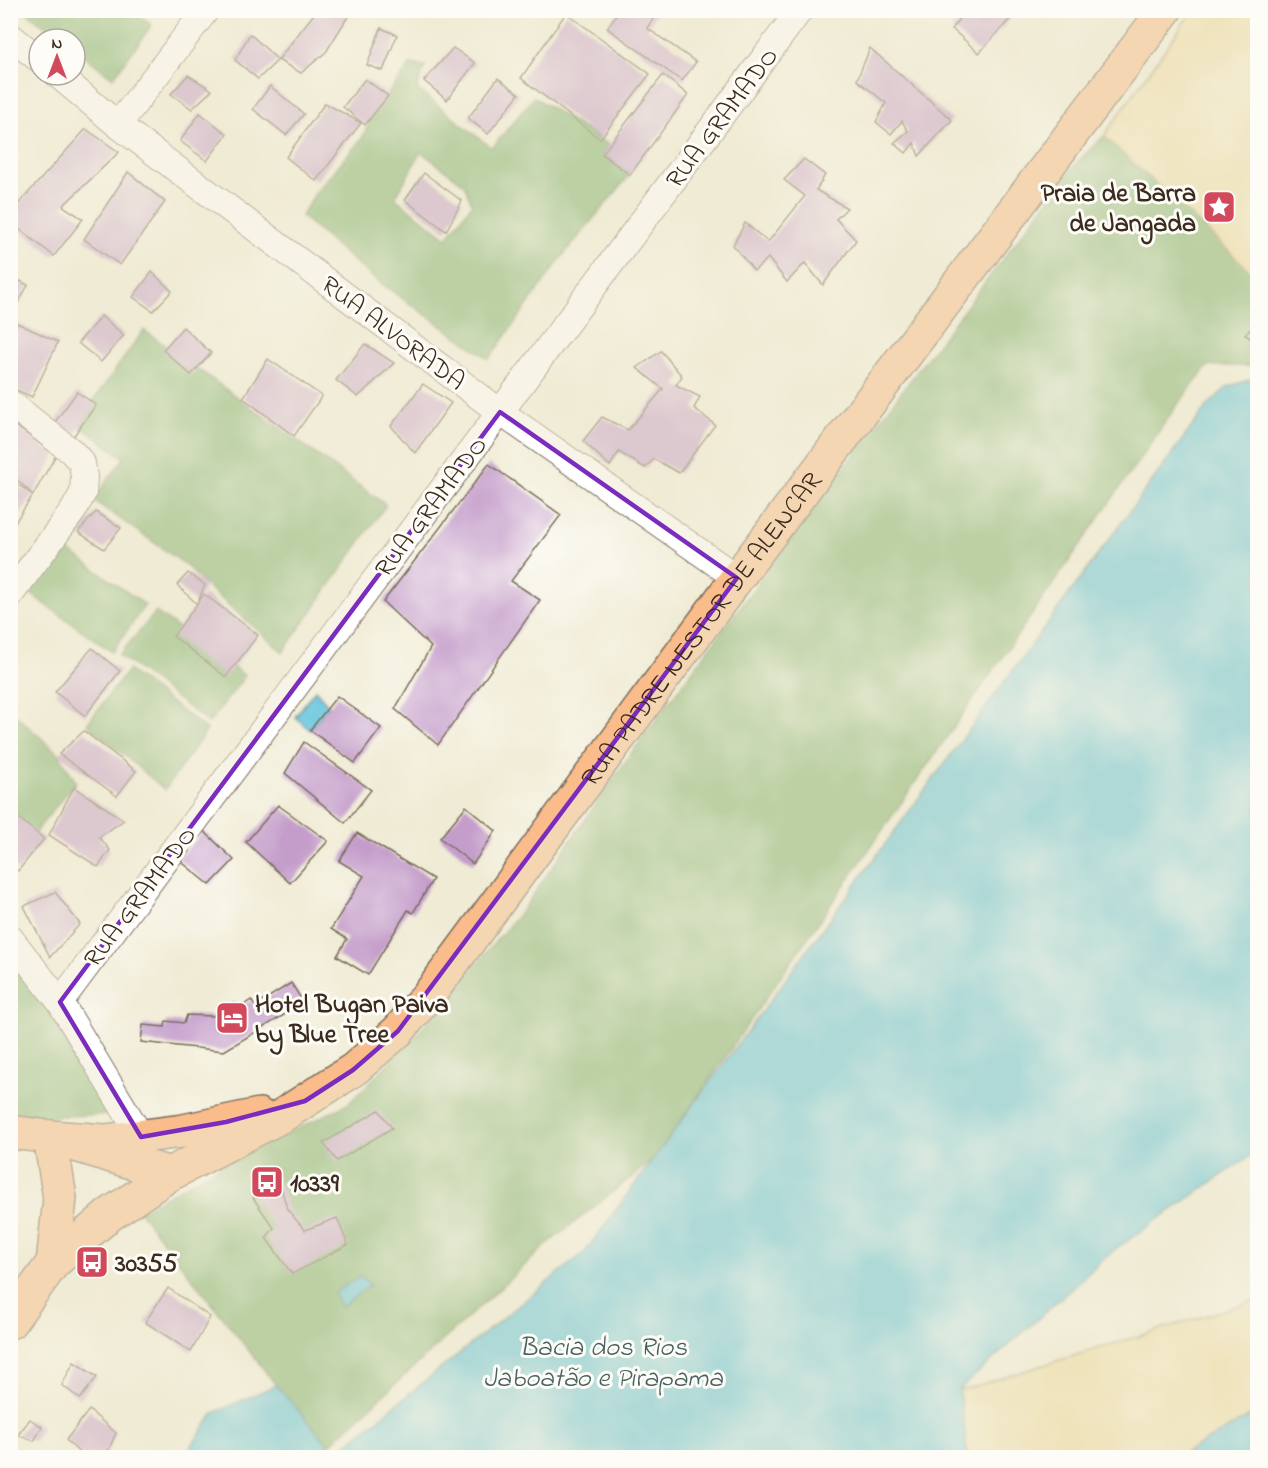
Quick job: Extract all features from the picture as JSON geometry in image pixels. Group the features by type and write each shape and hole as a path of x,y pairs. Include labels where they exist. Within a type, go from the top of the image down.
{"main road":[{"name":"RUA PADRE NESTOR DE ALENCAR","path":"10,1322 53,1263 109,1215 170,1174 305,1101 353,1070 398,1031 427,997 737,578 1165,10"},
{"path":"10,1132 105,1141 226,1122 272,1112 305,1101"},
{"path":"50,1137 170,1174"},
{"path":"50,1137 60,1198 53,1263"}],"street":[{"path":"118,124 206,10"},
{"name":"RUA GRAMADO","path":"60,1002 800,10"},
{"path":"10,36 27,49"},
{"name":"RUA ALVORADA","path":"73,87 118,124 500,412 737,578"},
{"path":"10,403 71,451 82,463 84,477 83,493 73,511 10,595"},
{"path":"10,938 60,1002 141,1137"}],"highlighted area":[{"path":"500,412 737,578 398,1031 353,1070 305,1101 226,1122 141,1137 60,1002"}],"green space":[{"path":"25,11 131,11 152,25 113,78 87,58 87,27 46,27"},
{"path":"411,64 425,66 417,89 492,148 534,97 609,145 602,154 630,175 564,254 489,359 376,280 301,216 316,192 363,137 372,115","holes":["421,152 464,184 472,204 447,238 395,198"]},
{"path":"1104,136 1257,277 1257,366 1208,366 1175,408 655,1158 550,1242 329,1445 276,1385 139,1211 222,1165 348,1104 417,1034 524,908 632,752 854,454 1077,162"},
{"path":"144,330 386,505 283,652 205,585 186,565 93,500 124,458 77,423"},
{"path":"58,543 145,605 112,652 24,589"},
{"path":"156,612 245,676 209,723 119,655"},
{"path":"128,670 207,730 165,790 87,724"},
{"path":"11,711 59,754 76,782 35,832 11,820"},
{"path":"10,953 46,1004 115,1114 42,1117 11,1111"}],"sand":[{"name":"Praia de Barra de Jangada","path":"1192,11 1257,11 1257,277 1104,136"},
{"path":"1257,1300 1257,1412 1178,1457 968,1457 959,1391"}],"water":[{"name":"Bacia dos Rios Jaboatão e Pirapama","path":"1257,377 1257,1151 1114,1250 959,1390 968,1457 184,1457 214,1413 276,1385 336,1453 585,1252 1208,405 1228,387"},
{"path":"315,690 329,706 310,730 295,717"},
{"path":"361,1276 370,1285 341,1307 334,1293"},
{"path":"1257,1412 1257,1457 1178,1457"}],"building":[{"path":"10,10 20,10 17,16 10,13"},
{"path":"317,10 355,10 347,18 326,52 301,73 278,60"},
{"path":"619,10 659,10 647,28 696,62 682,81 607,28"},
{"path":"965,10 1004,10 1012,17 979,53 952,29"},
{"path":"566,13 650,74 600,139 521,78"},
{"path":"381,28 397,35 383,71 367,65"},
{"path":"250,34 278,60 258,79 235,60"},
{"path":"453,48 475,63 447,100 424,81"},
{"path":"870,48 952,120 919,156 914,143 906,153 894,143 908,131 902,121 891,134 876,122 886,103 857,80"},
{"path":"188,75 212,90 192,109 171,94"},
{"path":"663,75 688,95 630,175 602,154"},
{"path":"498,78 519,94 488,134 468,118"},
{"path":"365,79 388,96 365,125 343,107"},
{"path":"270,86 304,114 286,135 253,109"},
{"path":"325,103 361,123 316,181 286,157"},
{"path":"200,113 227,134 207,161 180,141"},
{"path":"86,129 119,152 63,206 83,219 54,256 10,222 10,213"},
{"path":"804,159 825,175 816,190 847,208 836,219 856,240 823,285 805,263 787,282 768,258 754,271 733,245 745,223 768,242 805,196 784,180"},
{"path":"128,172 165,202 120,265 84,239"},
{"path":"424,173 462,201 446,231 405,200"},
{"path":"152,272 172,291 153,311 133,297"},
{"path":"10,276 28,285 10,318"},
{"path":"101,316 124,335 101,362 78,343"},
{"path":"17,323 58,342 32,397 10,387 10,336"},
{"path":"1257,323 1257,344 1245,334"},
{"path":"183,327 211,353 191,375 163,350"},
{"path":"365,344 394,363 358,397 336,380"},
{"path":"661,351 682,376 676,385 700,397 694,408 715,425 679,473 654,459 645,468 619,452 610,466 583,441 602,417 628,430 663,389 637,368"},
{"path":"268,359 322,396 294,436 243,398"},
{"path":"423,384 451,403 415,453 391,426"},
{"path":"77,392 96,405 73,437 54,423"},
{"path":"10,422 56,455 33,495 10,473"},
{"path":"489,464 561,515 511,581 540,600 438,745 395,709 431,647 383,602"},
{"path":"10,479 33,495 10,530"},
{"path":"96,512 121,528 104,549 78,532"},
{"path":"188,573 205,585 197,604 177,585"},
{"path":"204,594 258,635 226,677 173,636"},
{"path":"92,648 120,671 85,716 55,692"},
{"path":"337,696 381,728 355,763 310,730"},
{"path":"84,731 136,771 117,796 59,754"},
{"path":"304,742 371,790 345,823 285,773"},
{"path":"74,787 124,820 99,837 110,850 98,867 49,835"},
{"path":"278,805 328,841 290,883 246,842"},
{"path":"466,806 496,831 473,864 440,838"},
{"path":"15,815 44,839 18,871 10,864 10,820"},
{"path":"204,831 234,860 210,885 178,859"},
{"path":"357,833 433,879 413,913 408,910 368,975 337,956 347,939 331,929 364,876 339,861"},
{"path":"55,892 80,924 50,957 24,906"},
{"name":"Hotel Bugan Paiva by Blue Tree","path":"291,983 304,1003 224,1051 141,1042 143,1025 165,1027 166,1021 184,1023 187,1015 213,1016 234,1003 238,1009 251,1000 255,1006"},
{"path":"379,1110 392,1128 337,1161 323,1143"},
{"path":"280,1183 287,1209 305,1230 337,1218 348,1245 292,1274 266,1238 274,1228 253,1198"},
{"path":"168,1288 210,1317 191,1352 145,1322"},
{"path":"74,1362 97,1377 80,1399 62,1385"},
{"path":"89,1410 116,1433 105,1458 96,1458 92,1454 85,1458 66,1440"},
{"path":"30,1419 42,1427 34,1441 18,1435"}],"place":[{"name":"Praia de Barra de Jangada","path":"1219,207"},
{"name":"Hotel Bugan Paiva by Blue Tree","path":"232,1018"},
{"name":"10339","path":"267,1182"},
{"name":"30355","path":"92,1262"}]}
